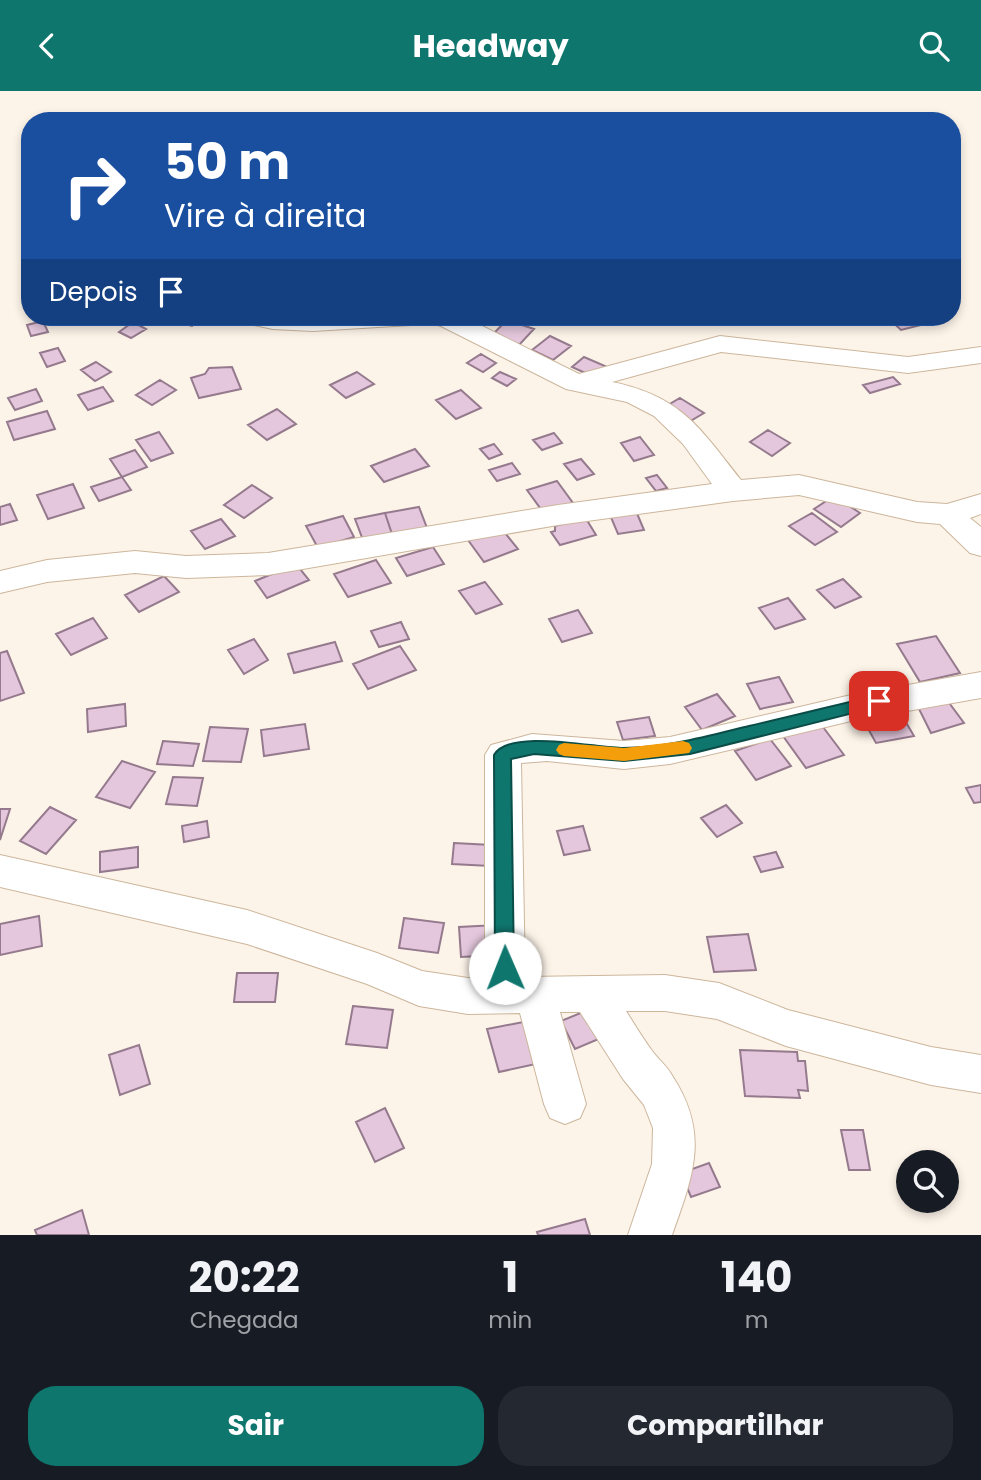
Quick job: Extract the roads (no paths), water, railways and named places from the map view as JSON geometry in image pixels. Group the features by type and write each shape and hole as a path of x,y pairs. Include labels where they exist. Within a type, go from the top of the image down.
{"street":[{"path":"463,326 576,383 635,395 664,410 693,438 733,491"},
{"path":"576,383 720,344 908,365 981,355"},
{"path":"0,582 47,571 135,562 186,568 268,564 558,515 733,491 799,485 918,513 948,514 981,504"},
{"path":"948,514 981,545"},
{"path":"565,1104 520,995 503,755 515,749 534,747 624,755 690,747 879,701 981,685"},
{"path":"0,871 247,927 377,970 419,988 468,996 665,993 719,1001 786,1028 931,1066 981,1074"},
{"path":"590,994 608,1016 634,1060 659,1090 672,1120 675,1144 672,1169 667,1194 650,1235"}]}
